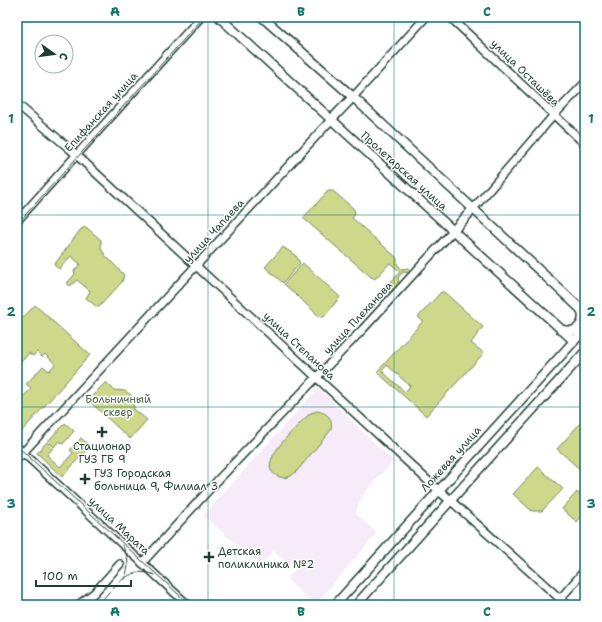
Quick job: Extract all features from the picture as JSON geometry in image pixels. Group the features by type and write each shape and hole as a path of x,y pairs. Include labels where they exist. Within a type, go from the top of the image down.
{"main road":[{"name":"Пролетарская улица","path":"219,17 574,341"},
{"name":"Пролетарская улица","path":"262,17 353,97 583,311"},
{"name":"улица Чапаева","path":"331,120 353,97"},
{"name":"улица Плеханова","path":"453,231 472,209"},
{"path":"561,330 572,331 576,329 583,320 583,311"},
{"name":"Ложевая улица","path":"340,603 438,490 585,329"},
{"path":"356,605 585,352"},
{"name":"улица Степанова","path":"438,490 450,500"}],"street":[{"name":"Епифанская улица","path":"17,221 201,17"},
{"name":"улица Чапаева","path":"353,97 426,17"},
{"name":"улица Осташёва","path":"450,17 553,116 585,144"},
{"name":"улица Плеханова","path":"472,209 553,116 585,83"},
{"name":"улица Степанова","path":"17,104 77,156 197,266 438,490"},
{"name":"улица Чапаева","path":"17,459 20,450 197,266 331,120"},
{"name":"улица Плеханова","path":"142,563 217,481 317,378 453,231"},
{"name":"улица Марата","path":"20,450 188,605"},
{"name":"улица Степанова","path":"450,500 567,605"},
{"path":"78,605 94,593 120,564"},
{"path":"560,599 585,570"}],"shaded area":[{"path":"318,388 393,461 365,492 358,504 356,514 377,533 316,604 308,600 287,579 295,570 274,551 261,565 203,516"}],"green space":[{"path":"328,191 333,191 354,209 355,215 352,218 397,258 397,264 402,269 408,268 411,271 409,273 403,272 398,278 399,285 391,294 385,288 400,272 390,263 375,279 371,277 303,218"},
{"path":"86,227 101,240 101,249 124,275 122,282 99,307 86,298 90,291 77,280 70,286 67,283 75,274 74,271 80,264 71,256 59,269 54,265 81,229"},
{"path":"283,247 296,256 300,263 283,283 265,267"},
{"path":"303,263 340,297 324,317 320,317 284,284"},
{"path":"441,292 444,292 483,327 471,343 484,353 426,416 377,372 423,321 418,317","holes":["387,365 410,386 405,392 382,371"]},
{"path":"35,305 90,355 22,431 17,426 17,389 24,396 31,388 26,384 43,366 49,371 55,364 45,354 42,357 37,352 33,356 29,353 17,367 17,324"},
{"name":"Больничный сквер","path":"106,382 114,390 125,391 131,395 134,409 147,420 130,439 88,400"},
{"path":"317,411 324,413 329,417 331,422 331,430 297,471 291,476 284,478 274,474 270,467 277,450 284,440 305,418 311,413"},
{"path":"583,420 585,422 585,470 583,472 557,449"},
{"path":"65,423 74,431 63,444 59,441 54,447 48,441"},
{"path":"81,438 90,446 62,477 37,453 47,442 53,448 47,455 60,467 73,453 70,450"},
{"path":"538,467 563,489 542,511 532,511 513,494"},
{"path":"577,492 585,499 585,512 577,522 562,509"}],"tram line":[{"path":"17,224 204,17"},
{"path":"17,446 190,605"},
{"path":"122,545 128,562 124,579"},
{"path":"98,605 116,585 129,575 146,572 155,575"}],"place":[{"name":"Стационар ГУЗ ГБ 9","path":"102,432"},
{"name":"ГУЗ Городская больница 9, Филиал 3","path":"85,479"},
{"name":"Детская поликлиника №2","path":"209,557"}]}
